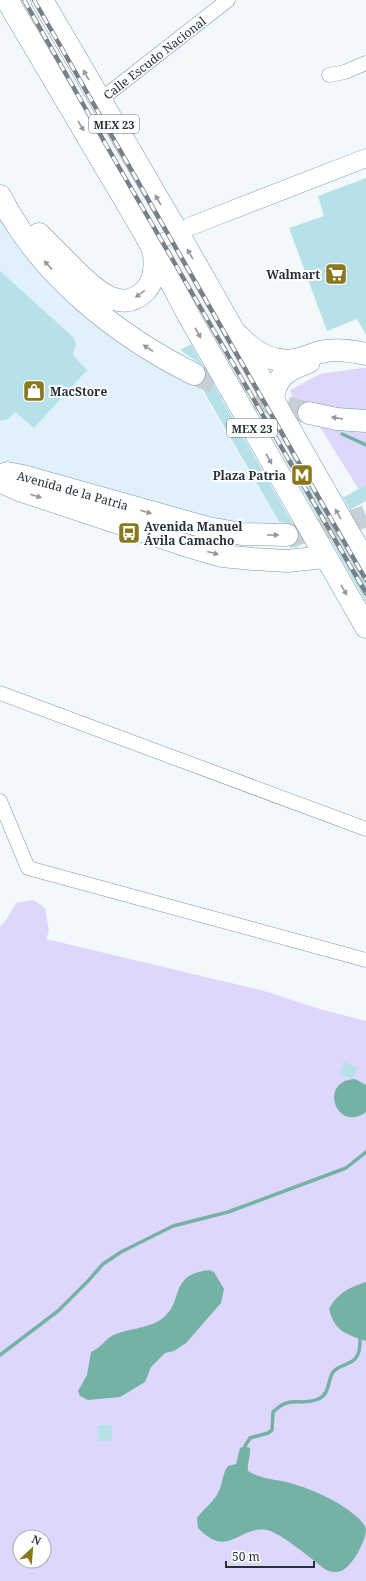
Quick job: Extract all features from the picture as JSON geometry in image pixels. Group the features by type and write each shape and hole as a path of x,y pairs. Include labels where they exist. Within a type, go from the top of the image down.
{"main road":[{"name":"MEX 23","path":"7,0 152,246 196,330 366,627"},
{"name":"MEX 23","path":"42,0 100,100 184,230 234,330 273,402 363,551"},
{"path":"0,191 87,283 112,298 126,300 134,298 147,289 154,268 155,258 152,246"},
{"path":"0,196 9,214 24,236 46,263 90,307 136,340 194,374"},
{"path":"234,330 250,346 265,356 278,360 292,360 316,353 334,350 366,354"},
{"path":"273,402 274,391 278,381 286,372 301,365 321,358 335,356 348,356 366,360"},
{"path":"309,413 337,419 366,422"},
{"name":"Avenida de la Patria","path":"0,472 23,476 208,528 242,534 287,535"},
{"path":"0,481 19,490 222,556 287,561 325,557"}],"street":[{"name":"Calle Escudo Nacional","path":"100,100 228,0"},
{"path":"329,75 345,72 366,63"},
{"path":"152,246 184,230 366,158"},
{"path":"0,693 366,829"},
{"path":"0,801 28,868 366,960"}],"shaded area":[{"name":"Plaza Patria","path":"0,211 66,299 129,350 197,383 280,526 226,523 0,466"},
{"path":"366,368 366,413 320,410 295,404 290,390 320,374"},
{"path":"320,427 366,430 366,501"},
{"path":"33,900 45,908 49,931 46,939 264,991 323,1010 366,1021 366,1581 0,1581 0,926 6,920 16,903"},
{"path":"355,1079 366,1085 366,1112 356,1117 347,1116 340,1112 335,1104 334,1096 337,1088 343,1082"},
{"path":"209,1270 214,1272 224,1289 221,1303 186,1343 174,1351 165,1353 151,1367 145,1382 120,1397 88,1400 80,1396 78,1391 87,1375 91,1352 116,1334 150,1325 163,1318 174,1304 182,1283 188,1277 196,1273"},
{"path":"366,1282 366,1341 342,1331 334,1323 329,1309 335,1299 344,1292 354,1286"},
{"path":"245,1446 250,1448 248,1471 262,1477 286,1482 323,1495 341,1505 362,1522 366,1529 364,1540 358,1553 345,1569 337,1572 326,1570 288,1541 267,1530 248,1532 233,1539 218,1541 209,1537 198,1528 197,1518 216,1497 220,1490 226,1469 228,1466 236,1464 240,1448"}],"building":[{"name":"Walmart","path":"366,178 366,335 357,319 327,331 289,228 324,216 318,196"},
{"path":"0,271 73,337 76,344 73,355 87,370 34,428 15,412 8,419 0,421"},
{"path":"191,344 203,366 180,350"},
{"path":"206,371 293,524 279,522 200,385 205,380"},
{"path":"292,458 355,569 360,574 366,575 366,602 286,461"},
{"path":"366,485 366,501 351,509 366,538 340,492 344,497"},
{"path":"299,535 304,543 297,547 290,548 297,542"},
{"path":"344,1062 358,1067 353,1079 340,1074"},
{"path":"98,1425 112,1425 112,1441 98,1441"}],"waterway":[{"path":"342,434 366,445"},
{"path":"0,1355 58,1311 103,1264 121,1252 173,1226 228,1212 346,1168 366,1152"},
{"path":"245,1446 250,1438 268,1433 272,1430 273,1412 279,1407 290,1402 306,1402 322,1397 327,1390 330,1378 334,1371 356,1358 359,1351 360,1339"}],"tunnel":[{"path":"194,374 250,398 309,413"},
{"path":"287,535 327,528 366,516"}],"railway":[{"path":"24,0 109,150 366,593"},
{"path":"34,0 366,580"}],"place":[{"name":"Walmart","path":"336,274"},
{"name":"MacStore","path":"34,391"},
{"name":"Plaza Patria","path":"302,475"},
{"name":"Avenida Manuel Ávila Camacho","path":"129,533"}]}
